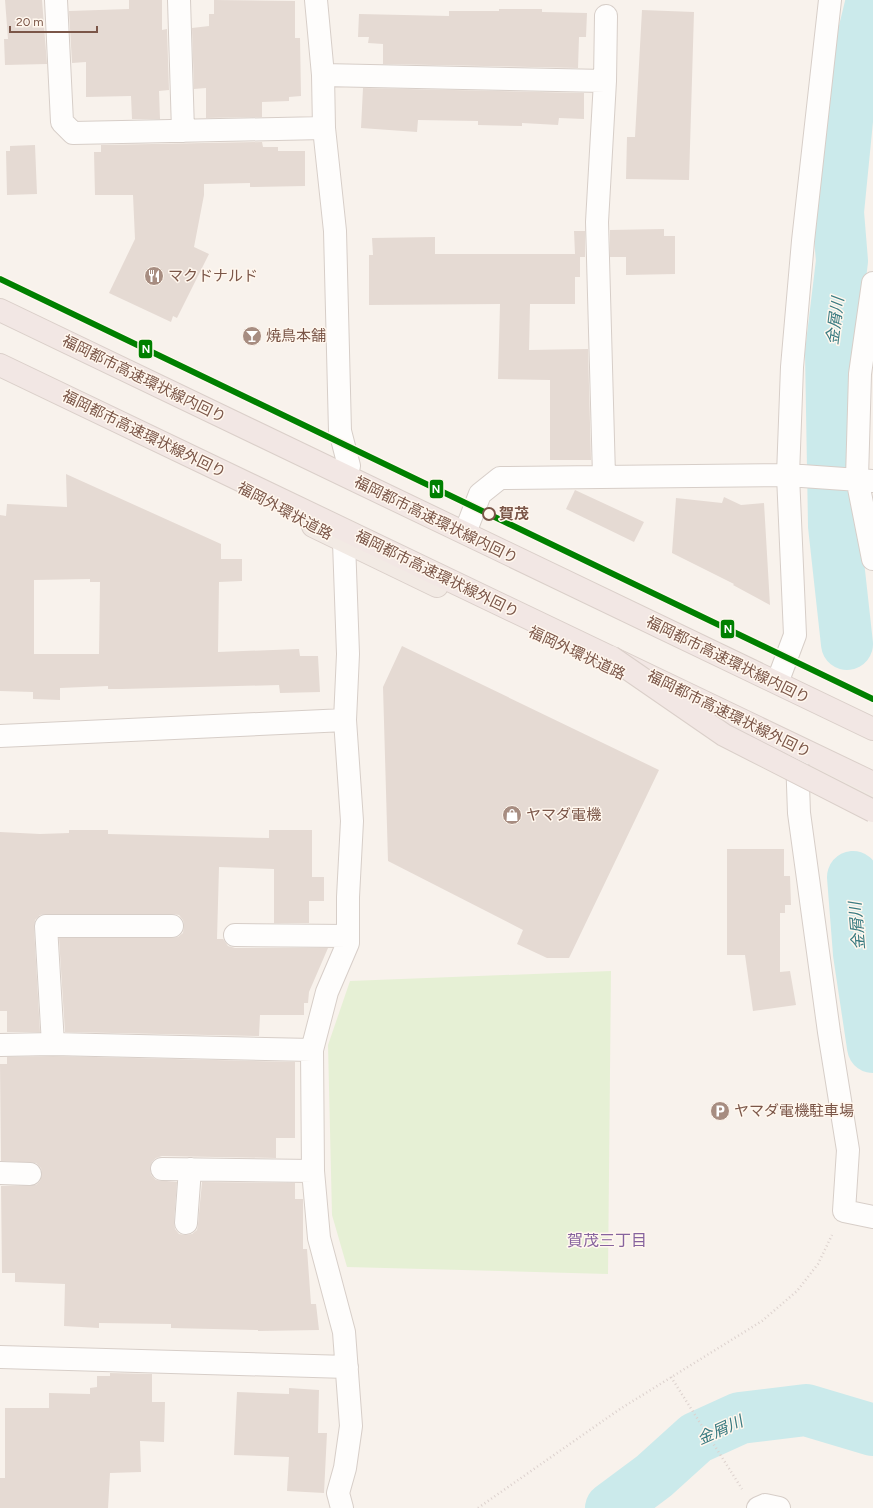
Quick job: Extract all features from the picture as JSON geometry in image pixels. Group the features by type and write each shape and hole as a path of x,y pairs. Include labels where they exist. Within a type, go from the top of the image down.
{"highway":[{"path":"0,304 349,466 780,675 873,722"},
{"name":"福岡都市高速環状線内回り","path":"0,310 873,729"},
{"name":"福岡都市高速環状線外回り","path":"0,365 873,783"},
{"name":"福岡外環状道路","path":"0,372 232,482 344,542 797,757 873,796"},
{"path":"611,657 724,735 873,811"},
{"path":"756,673 873,722"}],"street":[{"path":"56,0 62,122 72,133 324,128"},
{"path":"179,0 183,131"},
{"path":"316,0 323,75 324,128 334,231 340,431 349,466"},
{"path":"780,675 795,635 788,475 792,367 803,242 830,0"},
{"path":"604,476 597,222 605,81 606,16"},
{"path":"323,75 605,81"},
{"path":"873,283 860,374 865,480 873,559"},
{"path":"468,525 480,494 500,478 788,475 865,480"},
{"path":"342,1508 338,1493 345,1468 351,1426 344,1332 319,1238 312,1171 312,1050 327,992 348,943 348,897 352,821 345,720 348,654 344,542"},
{"path":"0,736 345,720"},
{"path":"797,757 800,821 829,1032 848,1150 844,1211 873,1217"},
{"path":"53,1044 46,926 172,926"},
{"path":"235,935 348,936"},
{"path":"0,1045 53,1044 312,1050"},
{"path":"162,1168 190,1170 312,1171"},
{"path":"186,1223 190,1170"},
{"path":"0,1173 30,1174"},
{"path":"0,1357 347,1367"},
{"path":"752,1501 779,1508"}],"path":[{"path":"478,1508 620,1409 762,1321 797,1291 818,1264 844,1211"},
{"path":"671,1377 752,1501"}],"green space":[{"path":"611,971 608,1274 347,1267 332,1215 328,1045 350,981"}],"water":[{"path":"865,0 873,0 873,20 870,29 850,148 839,196 837,138 855,26"}],"building":[{"path":"5,0 42,0 47,64 5,65 4,39 8,39"},
{"path":"129,0 162,0 162,30 167,29 169,90 159,91 160,119 132,119 131,96 86,97 86,62 72,63 69,11 129,9"},
{"path":"214,0 295,1 295,38 300,38 301,96 289,97 289,101 262,102 262,117 206,118 206,88 194,89 192,28 209,26 209,14 214,14"},
{"path":"499,9 542,9 542,12 587,13 586,37 579,37 578,68 383,64 383,44 368,43 369,37 358,37 359,14 449,16 449,11 499,11"},
{"path":"642,10 694,12 689,180 626,179 627,137 635,137"},
{"path":"363,88 584,93 584,119 559,118 558,125 522,123 522,126 478,125 478,121 418,120 417,132 361,128"},
{"path":"262,142 263,147 278,147 278,151 305,151 305,186 250,187 250,183 204,184 204,195 194,247 209,254 177,318 173,316 171,322 109,293 135,239 133,195 95,195 94,152 101,152 101,145"},
{"path":"35,145 37,194 7,195 6,151 10,151 10,146"},
{"path":"664,229 664,236 675,236 675,274 626,275 626,257 610,257 610,230"},
{"path":"574,231 585,231 585,257 580,257 580,277 575,277 575,304 530,304 529,350 588,349 591,460 550,460 550,380 498,379 500,304 369,305 369,255 373,255 372,238 435,237 435,254 575,254"},
{"path":"66,474 221,544 221,559 242,559 242,581 219,582 218,652 299,649 300,656 318,656 320,692 280,693 279,685 122,689 108,689 108,686 60,688 60,700 33,699 33,692 0,691 0,515 6,516 7,504 67,507","holes":["90,579 90,582 100,582 99,654 34,654 34,580"]},
{"path":"575,490 644,522 634,542 566,509"},
{"path":"724,497 741,505 764,503 770,605 733,585 734,584 672,553 676,498 722,503"},
{"name":"ヤマダ電機","path":"402,646 659,770 569,958 547,958 517,944 523,930 388,861 383,687"},
{"path":"69,830 108,830 108,834 269,838 269,830 312,830 312,877 324,877 324,901 309,901 309,923 274,923 274,869 219,867 217,939 223,939 228,946 235,948 328,948 309,992 308,1003 304,1003 304,1015 260,1015 259,1036 65,1032 59,938 172,938 178,937 183,933 184,926 183,920 179,915 172,914 46,914 40,915 35,920 34,927 40,1032 7,1032 7,1011 0,1011 0,832 40,834 69,833"},
{"path":"727,849 784,849 784,876 790,876 791,905 785,905 785,913 780,913 780,972 790,971 796,1005 753,1011 745,955 727,955"},
{"path":"53,1056 295,1062 295,1138 276,1138 276,1158 162,1156 156,1158 152,1162 150,1169 151,1175 156,1180 177,1182 174,1222 175,1229 179,1234 185,1235 192,1234 197,1230 202,1182 295,1183 295,1199 303,1199 303,1249 307,1249 311,1304 316,1304 319,1330 258,1331 171,1328 171,1324 99,1323 99,1328 64,1326 65,1284 15,1282 15,1273 2,1273 1,1186 36,1185 40,1181 42,1174 41,1168 36,1163 1,1161 0,1064 7,1064 7,1057"},
{"path":"110,1373 152,1374 152,1402 165,1402 164,1442 140,1441 141,1472 110,1473 108,1508 0,1508 0,1478 5,1478 5,1408 49,1408 49,1393 90,1394 90,1388 97,1387 97,1376 110,1376"},
{"path":"289,1388 319,1390 318,1433 327,1433 324,1493 287,1491 289,1457 234,1455 237,1392 289,1394"}],"waterway":[{"name":"金屑川","path":"847,644 834,526 831,352 842,261 838,212 850,90 872,0"},
{"name":"金屑川","path":"853,877 859,954 873,1047"},
{"name":"金屑川","path":"611,1508 654,1476 696,1438 740,1418 806,1410 873,1430"}],"transit line":[{"name":"N","path":"0,279 873,699"}],"place":[{"name":"マクドナルド","path":"154,276"},
{"name":"焼鳥本舗","path":"252,336"},
{"name":"賀茂","path":"489,514"},
{"name":"ヤマダ電機","path":"512,815"},
{"name":"ヤマダ電機駐車場","path":"720,1111"}],"district":[{"name":"賀茂三丁目","path":"607,1240"}]}
